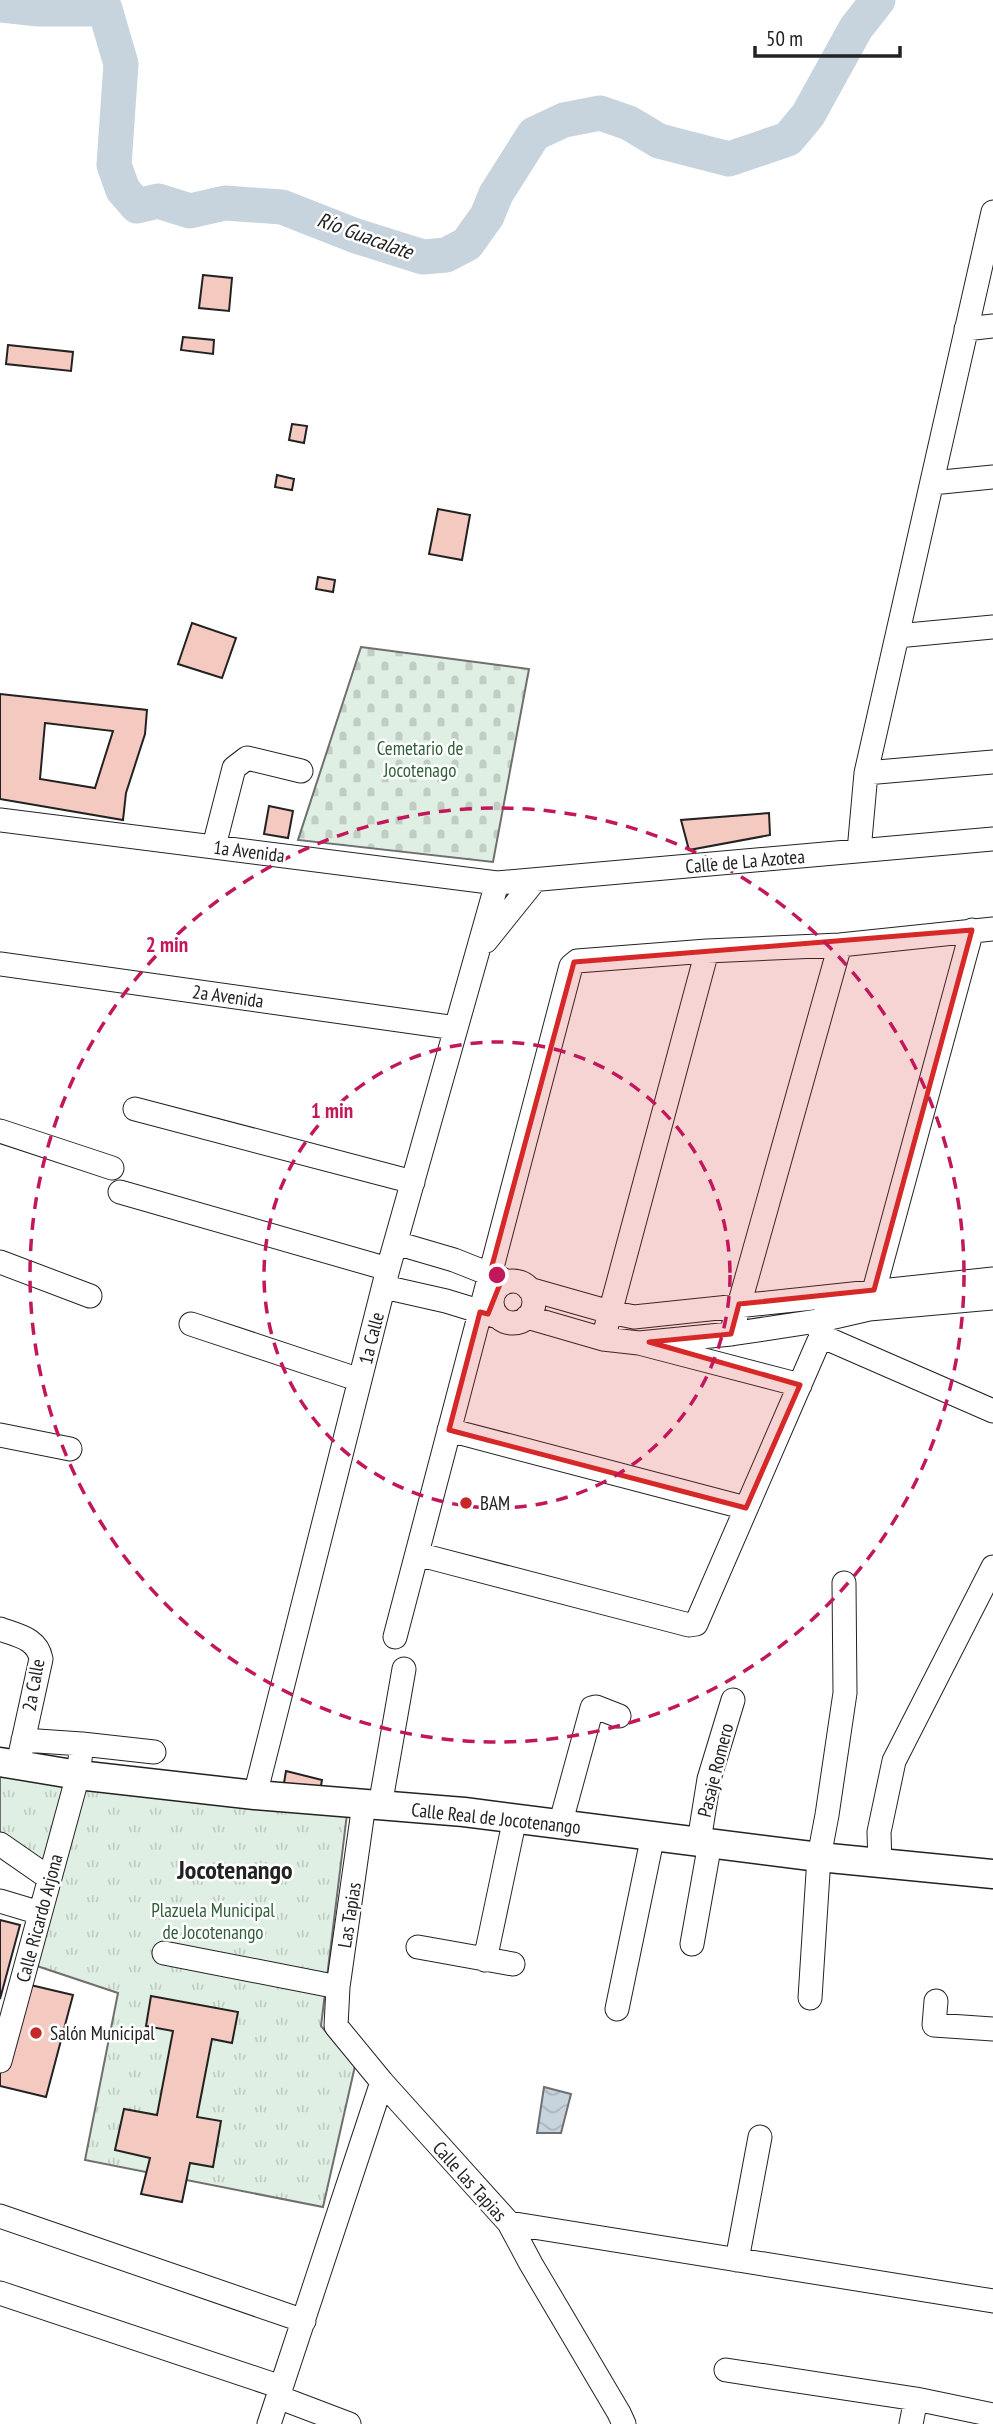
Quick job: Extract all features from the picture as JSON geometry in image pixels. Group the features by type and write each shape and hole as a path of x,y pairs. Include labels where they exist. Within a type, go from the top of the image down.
{"main road":[{"name":"Calle Real de Jocotenango","path":"14,1755 78,1775 255,1795 515,1818 880,1865 993,1874"}],"street":[{"path":"859,851 866,773 993,212"},
{"path":"966,329 993,326"},
{"path":"932,483 993,477"},
{"path":"897,636 993,627"},
{"path":"214,846 231,776 239,762 247,758 301,771"},
{"path":"866,773 993,762"},
{"name":"1a Avenida","path":"0,820 497,883"},
{"name":"Calle de La Azotea","path":"497,883 993,839"},
{"path":"480,948 535,880"},
{"name":"1a Calle","path":"255,1795 386,1278 497,883"},
{"path":"396,1637 449,1430 489,1314 571,966 577,961 840,945 983,930 872,1300"},
{"path":"731,1334 840,945"},
{"path":"603,1339 707,951"},
{"name":"2a Avenida","path":"0,964 457,1028"},
{"path":"135,1109 413,1182"},
{"path":"0,1131 112,1168"},
{"path":"120,1192 386,1278 509,1323 527,1317 603,1339 639,1343 800,1385"},
{"path":"396,1243 519,1282 529,1289 634,1317 739,1304 993,1298"},
{"path":"0,1262 90,1296"},
{"path":"639,1343 819,1329 872,1300 993,1279"},
{"path":"527,1317 533,1306 529,1289"},
{"path":"191,1324 360,1380"},
{"path":"417,1554 696,1625 800,1385 819,1329"},
{"path":"819,1329 993,1411"},
{"path":"449,1430 746,1508"},
{"path":"0,1436 70,1449"},
{"path":"880,1865 879,1832 894,1761 993,1567"},
{"path":"810,1998 819,1857 845,1693 844,1583"},
{"name":"2a Calle","path":"0,1629 32,1641 39,1650 41,1659 14,1755"},
{"name":"Las Tapias","path":"336,2026 338,1987 372,1805 404,1669"},
{"name":"Pasaje Romero","path":"692,1944 705,1842 709,1779 733,1700"},
{"path":"560,1825 593,1708 619,1716"},
{"path":"14,1755 82,1744 154,1752"},
{"name":"Calle Ricardo Arjona","path":"2,2047 78,1775 82,1744"},
{"path":"485,1960 515,1818"},
{"path":"617,2009 653,1835"},
{"path":"0,1844 49,1878"},
{"path":"0,1901 40,1913"},
{"path":"418,1947 513,1964"},
{"path":"164,1953 338,1987"},
{"path":"936,2001 934,2025 993,2029"},
{"name":"Calle las Tapias","path":"336,2026 382,2082 509,2223 624,2424"},
{"path":"269,2424 382,2082"},
{"path":"737,2260 760,2137"},
{"path":"0,2216 304,2321"},
{"path":"509,2223 993,2301"},
{"path":"0,2293 279,2392 349,2424"},
{"path":"726,2370 916,2399 993,2415"},
{"path":"911,2424 916,2399"}],"highlighted area":[{"path":"972,930 874,1290 739,1304 731,1334 649,1342 800,1385 746,1508 449,1430 480,1312 488,1314 502,1279 490,1273 574,962"}],"green space":[{"name":"Cemetario de Jocotenago","path":"361,647 529,669 493,862 298,840"},
{"path":"0,1771 67,1782 44,1867 0,1840"},
{"name":"Plazuela Municipal de Jocotenango","path":"85,1788 347,1814 321,2026 355,2066 323,2207 85,2160 118,1993 37,1966"}],"water":[{"path":"544,2087 571,2094 561,2133 537,2133"}],"building":[{"path":"203,275 232,278 229,311 199,308"},
{"path":"183,337 214,340 213,354 181,350"},
{"path":"8,345 73,352 71,371 6,364"},
{"path":"292,424 307,426 304,443 289,440"},
{"path":"277,475 294,479 292,490 275,487"},
{"path":"438,509 470,515 462,560 429,554"},
{"path":"318,577 335,580 333,592 316,589"},
{"path":"192,623 236,638 222,678 178,664"},
{"path":"0,694 147,710 145,734 126,793 123,820 0,799","holes":["45,723 113,731 95,788 40,779"]},
{"path":"269,806 293,811 288,838 264,834"},
{"path":"769,813 770,835 689,850 681,820"},
{"path":"286,1771 322,1780 320,1791 284,1783"},
{"path":"0,1920 20,1925 0,1999"},
{"name":"Salón Municipal","path":"22,1983 73,1995 46,2097 0,2086 0,2070"},
{"path":"151,1996 238,2012 232,2043 212,2039 197,2117 221,2121 213,2167 190,2163 182,2202 141,2194 150,2158 115,2150 124,2109 157,2115 173,2031 146,2026"}],"waterway":[{"name":"Río Guacalate","path":"0,5 39,9 105,9 121,64 114,165 123,190 137,206 158,201 190,211 225,203 282,207 356,236 423,257 446,255 467,244 487,216 496,194 534,134 564,120 600,113 629,123 659,141 729,159 788,139 808,115 856,28 878,0"}],"place":[{"name":"BAM","path":"466,1503"},
{"name":"Salón Municipal","path":"36,2033"}],"district":[{"name":"Jocotenango","path":"235,1870"}]}
